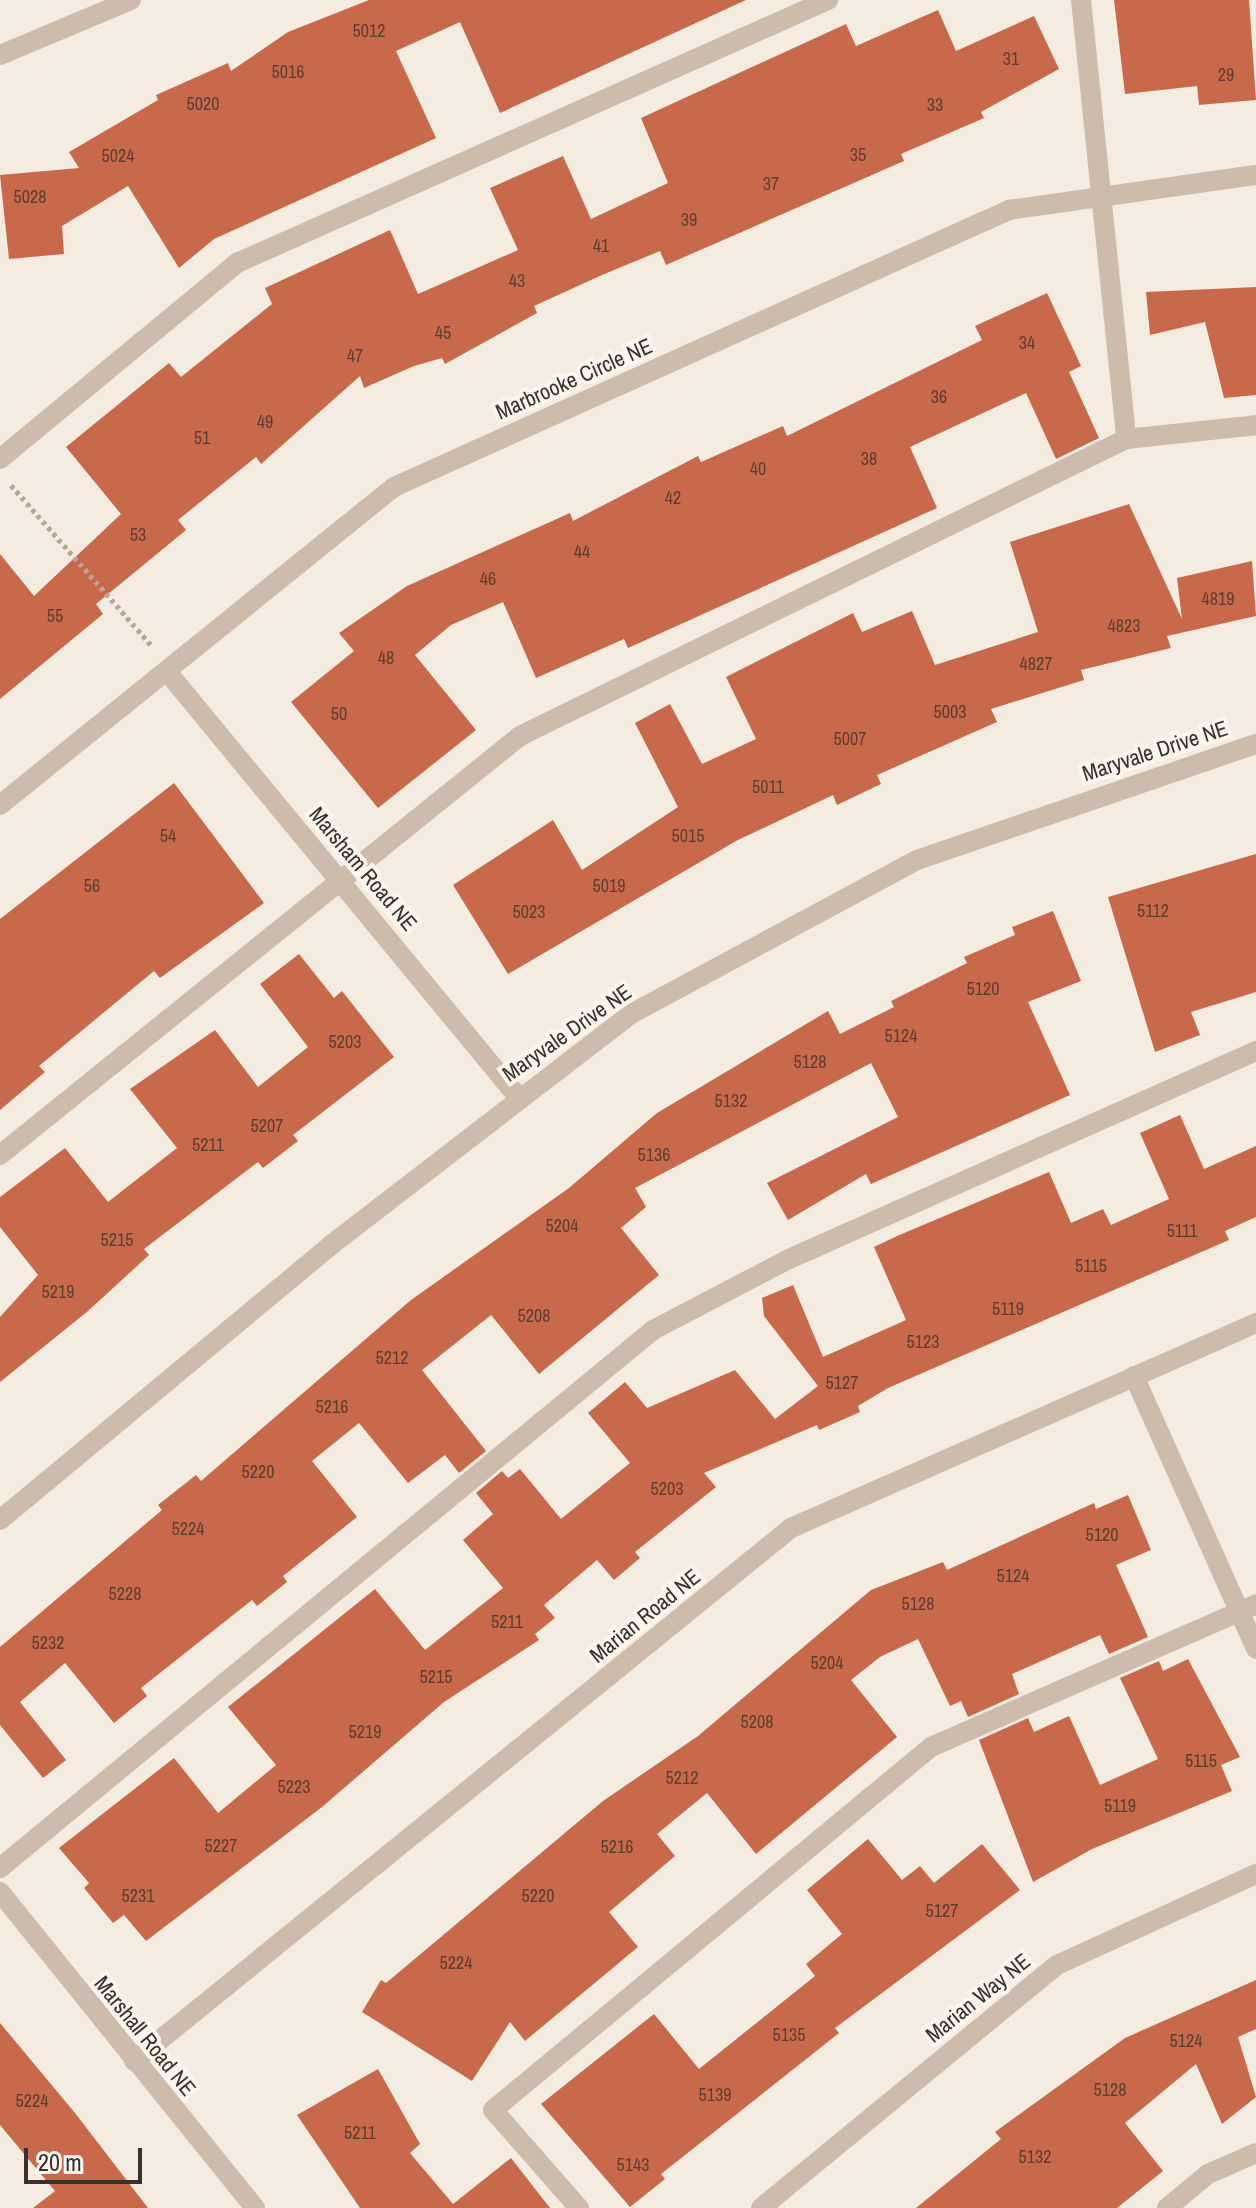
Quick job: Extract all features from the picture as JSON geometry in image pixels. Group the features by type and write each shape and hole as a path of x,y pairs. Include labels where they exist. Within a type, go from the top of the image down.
{"street":[{"path":"0,55 131,0"},
{"path":"0,459 237,263 828,0"},
{"path":"1081,0 1105,191 1126,439"},
{"name":"Marbrooke Circle NE","path":"0,805 169,674 394,487 1009,210 1105,191 1256,175"},
{"path":"0,1155 343,882 520,736 1126,439 1256,425"},
{"name":"Marsham Road NE","path":"169,674 518,1097"},
{"name":"Maryvale Drive NE","path":"0,1520 518,1097 631,1014 917,860 1256,744"},
{"path":"0,1868 653,1330 789,1259 1256,1051"},
{"name":"Marian Road NE","path":"134,2061 791,1528 1256,1323"},
{"path":"1134,1376 1248,1608 1256,1649"},
{"path":"579,2208 493,2110 931,1747 1248,1608"},
{"name":"Marian Way NE","path":"761,2208 1057,1965 1256,1874"},
{"name":"Marshall Road NE","path":"0,1892 255,2208"},
{"path":"1167,2208 1208,2174 1256,2153"}],"path":[{"path":"0,473 169,674"}],"building":[{"path":"369,0 746,0 500,113 460,22 396,51 436,138 214,239 179,268 128,186 62,226 64,254 9,259 0,175 79,168 69,152 158,100 156,95 228,63 231,71 288,32"},
{"path":"1114,0 1249,0 1256,100 1199,105 1197,86 1125,94"},
{"path":"938,10 956,51 1034,16 1059,69 981,112 984,118 901,154 904,161 666,265 660,251 602,275 534,306 537,313 445,364 442,358 414,366 364,388 360,376 261,464 256,457 178,520 186,530 96,604 103,614 0,699 0,554 34,596 121,514 66,447 169,363 181,377 272,304 265,288 390,230 418,294 518,250 490,188 563,156 591,219 668,183 641,118 846,24 856,46"},
{"path":"1256,287 1256,395 1224,398 1205,322 1150,335 1146,292"},
{"path":"1047,293 1081,366 1069,372 1099,438 1056,459 1026,393 910,447 937,508 628,648 624,639 536,678 503,602 451,625 415,655 476,730 378,808 291,702 354,651 339,633 407,586 570,513 573,521 698,456 701,462 783,426 787,436 982,340 975,326"},
{"path":"1129,504 1182,619 1177,578 1252,561 1256,616 1167,636 1171,648 1081,670 1084,680 991,709 997,722 877,775 881,784 837,805 833,795 736,841 508,974 453,885 553,820 582,870 678,807 635,723 670,704 702,764 756,739 726,677 853,613 862,632 912,611 935,665 1038,632 1010,542"},
{"path":"174,783 264,903 160,978 154,971 39,1066 45,1072 0,1110 0,919"},
{"path":"1256,854 1256,992 1191,1012 1200,1035 1155,1052 1108,897"},
{"path":"1053,911 1081,981 1028,1002 1070,1095 871,1184 866,1174 788,1220 767,1183 898,1117 871,1063 635,1188 646,1207 621,1228 659,1275 539,1374 491,1315 422,1370 486,1451 459,1473 445,1455 408,1483 359,1423 312,1461 357,1517 283,1576 287,1582 257,1606 252,1600 141,1688 147,1696 114,1723 65,1663 20,1702 66,1760 43,1778 0,1725 0,1647 162,1510 158,1505 196,1475 201,1481 411,1300 569,1188 657,1113 828,1011 840,1034 894,1007 891,1001 967,963 964,957 1015,935 1012,927"},
{"path":"299,954 334,998 342,991 394,1057 293,1135 298,1141 263,1168 258,1162 144,1249 149,1255 88,1311 0,1382 0,1317 38,1275 0,1227 0,1197 65,1148 108,1202 177,1148 130,1089 215,1030 258,1087 308,1047 260,984"},
{"path":"1180,1115 1204,1169 1256,1146 1256,1217 1225,1231 1229,1240 888,1388 858,1406 860,1412 819,1430 817,1425 704,1473 716,1487 635,1552 640,1558 614,1580 597,1560 544,1605 555,1618 535,1634 539,1640 444,1702 322,1807 146,1941 124,1915 113,1923 84,1888 89,1883 59,1848 174,1758 218,1813 276,1765 228,1707 375,1589 425,1650 503,1588 463,1540 493,1514 476,1493 502,1471 508,1478 520,1469 561,1519 630,1463 588,1413 625,1382 647,1408 735,1370 775,1419 818,1386 764,1316 762,1298 793,1285 823,1357 906,1320 874,1247 897,1236 1049,1172 1071,1223 1103,1209 1111,1225 1169,1199 1140,1133"},
{"path":"1128,1495 1151,1550 1116,1565 1148,1637 1109,1654 1100,1635 1012,1674 1019,1694 968,1717 961,1701 950,1706 918,1639 880,1657 851,1680 897,1737 756,1854 707,1793 657,1834 675,1856 609,1912 638,1947 525,2041 510,2022 472,2081 362,2012 381,1980 386,1983 603,1801 698,1736 871,1590 943,1562 947,1570 1094,1503 1096,1509"},
{"path":"1188,1659 1240,1757 1221,1765 1232,1791 1092,1849 1033,1882 979,1740 1028,1718 1034,1732 1069,1716 1100,1785 1158,1759 1120,1678 1159,1661 1163,1671"},
{"path":"868,1839 902,1880 920,1866 934,1883 982,1844 1020,1890 835,2028 839,2033 661,2174 665,2179 630,2207 541,2104 654,2014 699,2069 815,1976 806,1964 842,1934 807,1890"},
{"path":"1256,1980 1256,2029 1238,2037 1256,2097 1222,2124 1196,2064 1125,2123 1163,2171 1117,2208 916,2208 1001,2139 995,2132 1125,2038"},
{"path":"0,2023 148,2208 33,2208 55,2191 0,2125"},
{"path":"378,2069 420,2144 410,2153 453,2204 511,2158 550,2208 360,2208 297,2115"}]}
